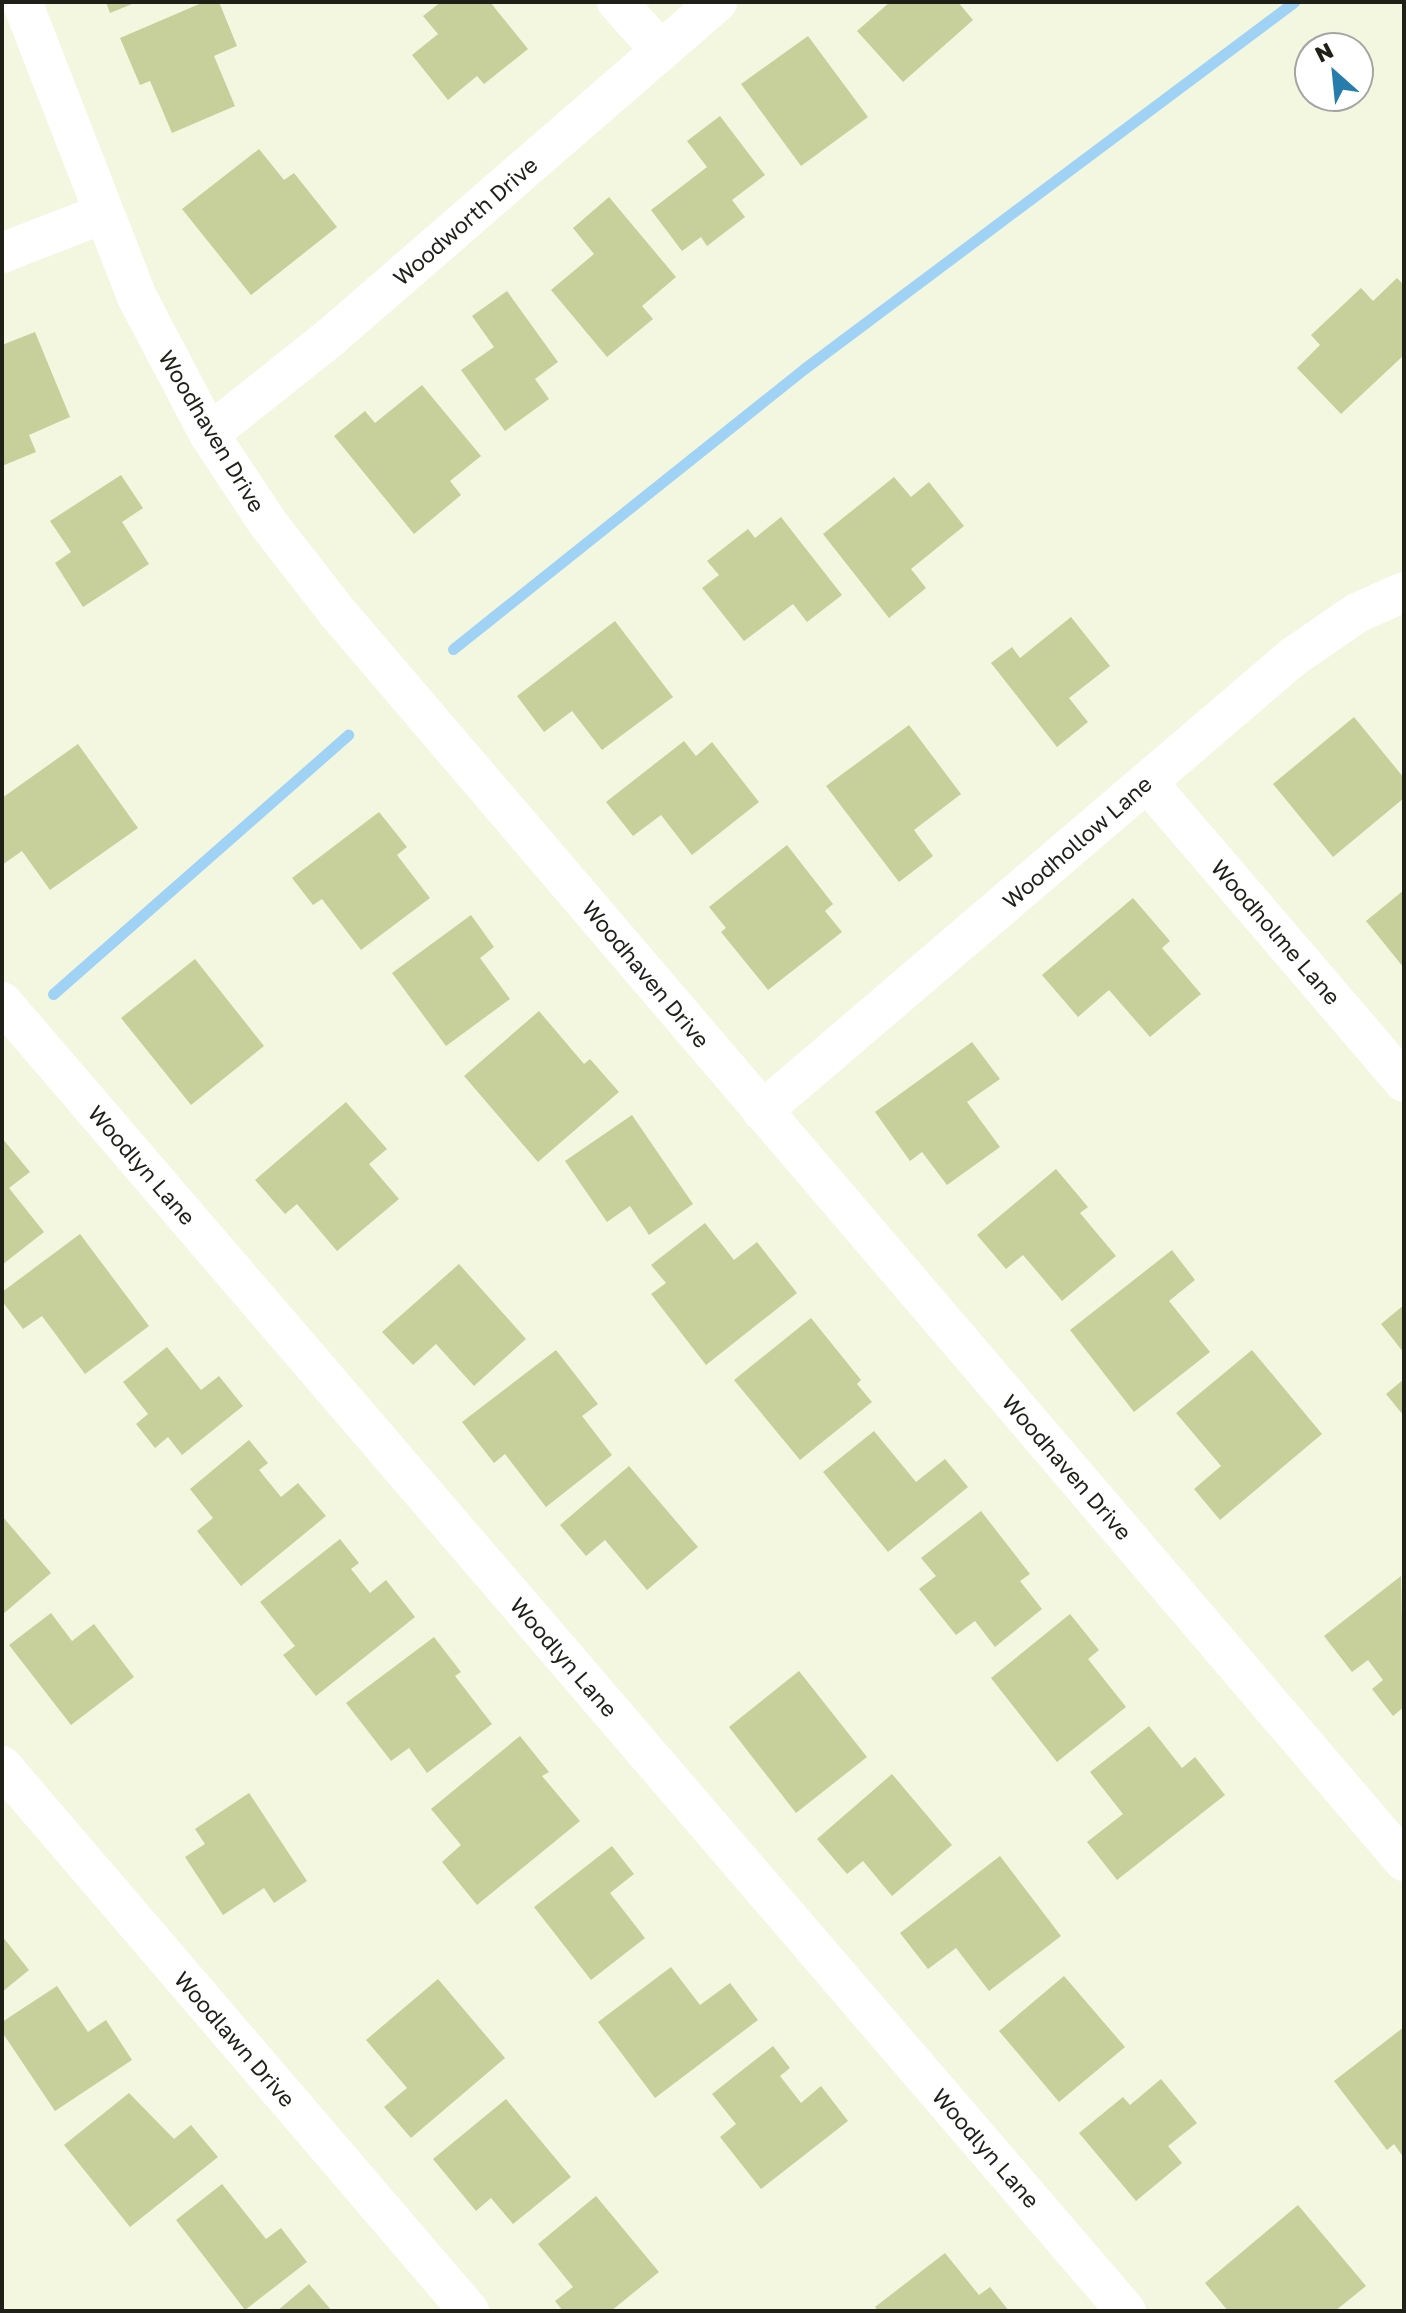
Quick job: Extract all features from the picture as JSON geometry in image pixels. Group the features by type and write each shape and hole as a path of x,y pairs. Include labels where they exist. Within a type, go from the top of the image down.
{"street":[{"name":"Woodhaven Drive","path":"22,2 102,214 137,297 209,434 267,522 337,612 1404,1861"},
{"path":"617,2 660,50"},
{"name":"Woodworth Drive","path":"209,434 332,336 717,2"},
{"path":"2,253 102,214"},
{"name":"Woodhollow Lane","path":"762,1111 1312,641 1404,592"},
{"name":"Woodholme Lane","path":"1147,782 1404,1082"},
{"name":"Woodlyn Lane","path":"2,1002 1126,2311"},
{"name":"Woodlawn Drive","path":"2,1766 469,2311"}],"building":[{"path":"106,2 137,2 110,13"},
{"path":"204,2 219,2 237,46 214,56 235,106 172,133 150,81 140,85 120,38"},
{"path":"441,2 490,2 528,49 484,84 477,76 448,100 412,55 438,34 423,16"},
{"path":"890,2 958,2 973,20 903,82 857,31"},
{"path":"808,36 868,117 801,166 741,84"},
{"path":"720,116 765,175 732,200 745,217 707,246 701,237 682,251 651,210 707,167 687,141"},
{"path":"259,149 284,180 294,173 337,227 251,295 182,209"},
{"path":"609,197 676,277 642,306 653,319 607,357 551,290 594,254 573,228"},
{"path":"1397,278 1404,285 1404,355 1341,414 1297,368 1320,345 1311,335 1361,288 1373,301"},
{"path":"507,291 558,362 535,379 549,399 505,431 461,370 494,347 472,316"},
{"path":"35,332 70,417 29,435 36,452 2,466 2,345"},
{"path":"422,385 481,456 450,481 461,495 414,534 334,436 365,411 375,423"},
{"path":"121,475 143,508 122,522 149,564 83,607 55,563 71,552 50,521"},
{"path":"894,477 911,497 929,482 964,526 911,569 926,588 889,618 823,534"},
{"path":"781,517 842,595 807,622 793,604 744,641 702,588 719,575 707,561 748,529 755,538"},
{"path":"1071,617 1110,666 1069,698 1088,722 1057,747 991,663 1012,647 1020,658"},
{"path":"615,621 673,697 602,750 572,711 544,732 517,696"},
{"path":"1354,717 1404,778 1404,798 1333,857 1273,784"},
{"path":"909,725 961,794 914,830 933,856 899,882 826,786"},
{"path":"684,741 696,756 712,742 759,802 692,855 661,815 633,836 606,802"},
{"path":"78,744 138,828 50,890 22,851 2,865 2,798"},
{"path":"379,812 407,847 397,855 430,898 361,950 322,899 313,905 292,878"},
{"path":"787,845 833,904 825,911 842,932 768,990 721,932 726,928 709,907"},
{"path":"1404,890 1404,968 1366,921"},
{"path":"1133,898 1170,941 1162,948 1201,994 1150,1037 1109,990 1078,1017 1042,975"},
{"path":"471,915 494,947 480,958 510,999 446,1046 392,973"},
{"path":"195,959 264,1046 191,1105 121,1018"},
{"path":"539,1011 584,1064 590,1059 619,1092 538,1162 464,1076"},
{"path":"972,1042 1000,1079 967,1102 1000,1147 947,1185 922,1152 910,1161 875,1112"},
{"path":"346,1102 387,1149 369,1164 399,1199 337,1251 297,1204 285,1214 255,1180"},
{"path":"632,1115 693,1204 649,1235 630,1206 607,1222 565,1161"},
{"path":"2,1138 30,1172 9,1188 44,1232 2,1265"},
{"path":"1056,1169 1088,1207 1080,1213 1116,1256 1062,1301 1023,1255 1006,1269 977,1235"},
{"path":"705,1223 734,1260 757,1242 797,1293 706,1365 651,1294 666,1283 651,1265"},
{"path":"80,1234 149,1326 85,1374 42,1316 23,1329 2,1301 2,1292"},
{"path":"1172,1250 1195,1280 1169,1301 1210,1352 1134,1412 1070,1330"},
{"path":"459,1264 526,1339 474,1386 436,1344 413,1365 382,1332"},
{"path":"1404,1305 1404,1353 1381,1324"},
{"path":"811,1318 861,1380 857,1384 872,1402 800,1460 734,1380"},
{"path":"167,1347 201,1390 219,1376 243,1406 182,1455 168,1437 155,1448 136,1424 148,1414 123,1382"},
{"path":"556,1350 598,1404 582,1416 612,1455 546,1507 505,1454 494,1463 462,1422"},
{"path":"1252,1350 1322,1434 1220,1520 1194,1489 1221,1466 1176,1413"},
{"path":"1404,1379 1404,1416 1386,1394"},
{"path":"874,1431 916,1482 945,1459 968,1487 888,1552 823,1472"},
{"path":"249,1440 268,1463 259,1470 281,1497 298,1483 326,1516 241,1586 197,1531 213,1518 190,1489"},
{"path":"629,1466 698,1547 647,1590 605,1540 586,1556 560,1525"},
{"path":"981,1511 1030,1574 1020,1581 1042,1609 995,1647 975,1621 956,1635 919,1589 936,1576 921,1558"},
{"path":"2,1516 51,1573 2,1615"},
{"path":"340,1539 359,1563 351,1569 370,1593 386,1580 415,1617 316,1696 283,1655 295,1646 260,1602"},
{"path":"1401,1576 1404,1707 1393,1716 1372,1689 1383,1680 1368,1660 1352,1672 1324,1636"},
{"path":"51,1613 72,1641 94,1624 134,1677 71,1725 9,1645"},
{"path":"1070,1614 1099,1650 1088,1659 1126,1707 1057,1762 991,1678"},
{"path":"434,1637 461,1672 455,1676 492,1724 427,1773 409,1748 391,1761 346,1703"},
{"path":"799,1671 867,1757 796,1813 729,1727"},
{"path":"1149,1726 1182,1768 1195,1757 1225,1795 1117,1880 1087,1842 1123,1814 1090,1772"},
{"path":"520,1736 549,1772 542,1776 580,1821 477,1905 442,1862 461,1845 431,1809"},
{"path":"892,1774 952,1845 892,1896 863,1861 847,1874 817,1839"},
{"path":"249,1793 307,1881 274,1903 264,1888 223,1915 185,1857 205,1844 195,1829"},
{"path":"612,1846 634,1874 610,1893 645,1938 591,1980 534,1907"},
{"path":"1000,1856 1061,1936 989,1991 956,1948 928,1969 900,1933"},
{"path":"2,1936 29,1970 2,1992"},
{"path":"671,1967 700,2005 730,1983 758,2020 655,2098 598,2022"},
{"path":"1064,1976 1125,2047 1059,2102 999,2031"},
{"path":"438,1979 505,2058 411,2138 384,2107 407,2088 366,2040"},
{"path":"57,1986 88,2032 106,2020 132,2060 55,2111 2,2032 2,2022"},
{"path":"1404,2027 1404,2158 1394,2144 1387,2150 1334,2081"},
{"path":"773,2046 790,2068 780,2076 801,2103 821,2086 848,2121 761,2189 720,2137 736,2124 712,2094"},
{"path":"1161,2079 1197,2123 1168,2146 1182,2163 1136,2201 1079,2133 1123,2097 1130,2105"},
{"path":"129,2093 174,2139 191,2125 218,2157 130,2227 64,2145"},
{"path":"506,2099 571,2177 513,2224 491,2198 476,2211 433,2159"},
{"path":"222,2184 266,2239 281,2228 307,2262 245,2310 176,2220"},
{"path":"596,2196 659,2272 611,2311 563,2311 555,2301 573,2287 538,2244"},
{"path":"1298,2205 1366,2286 1335,2311 1228,2311 1205,2283"},
{"path":"945,2253 979,2295 990,2287 1009,2311 878,2311 875,2307"},
{"path":"309,2284 332,2311 277,2311"}],"waterway":[{"path":"453,649 805,368 1294,2"},
{"path":"53,994 348,735"}]}
